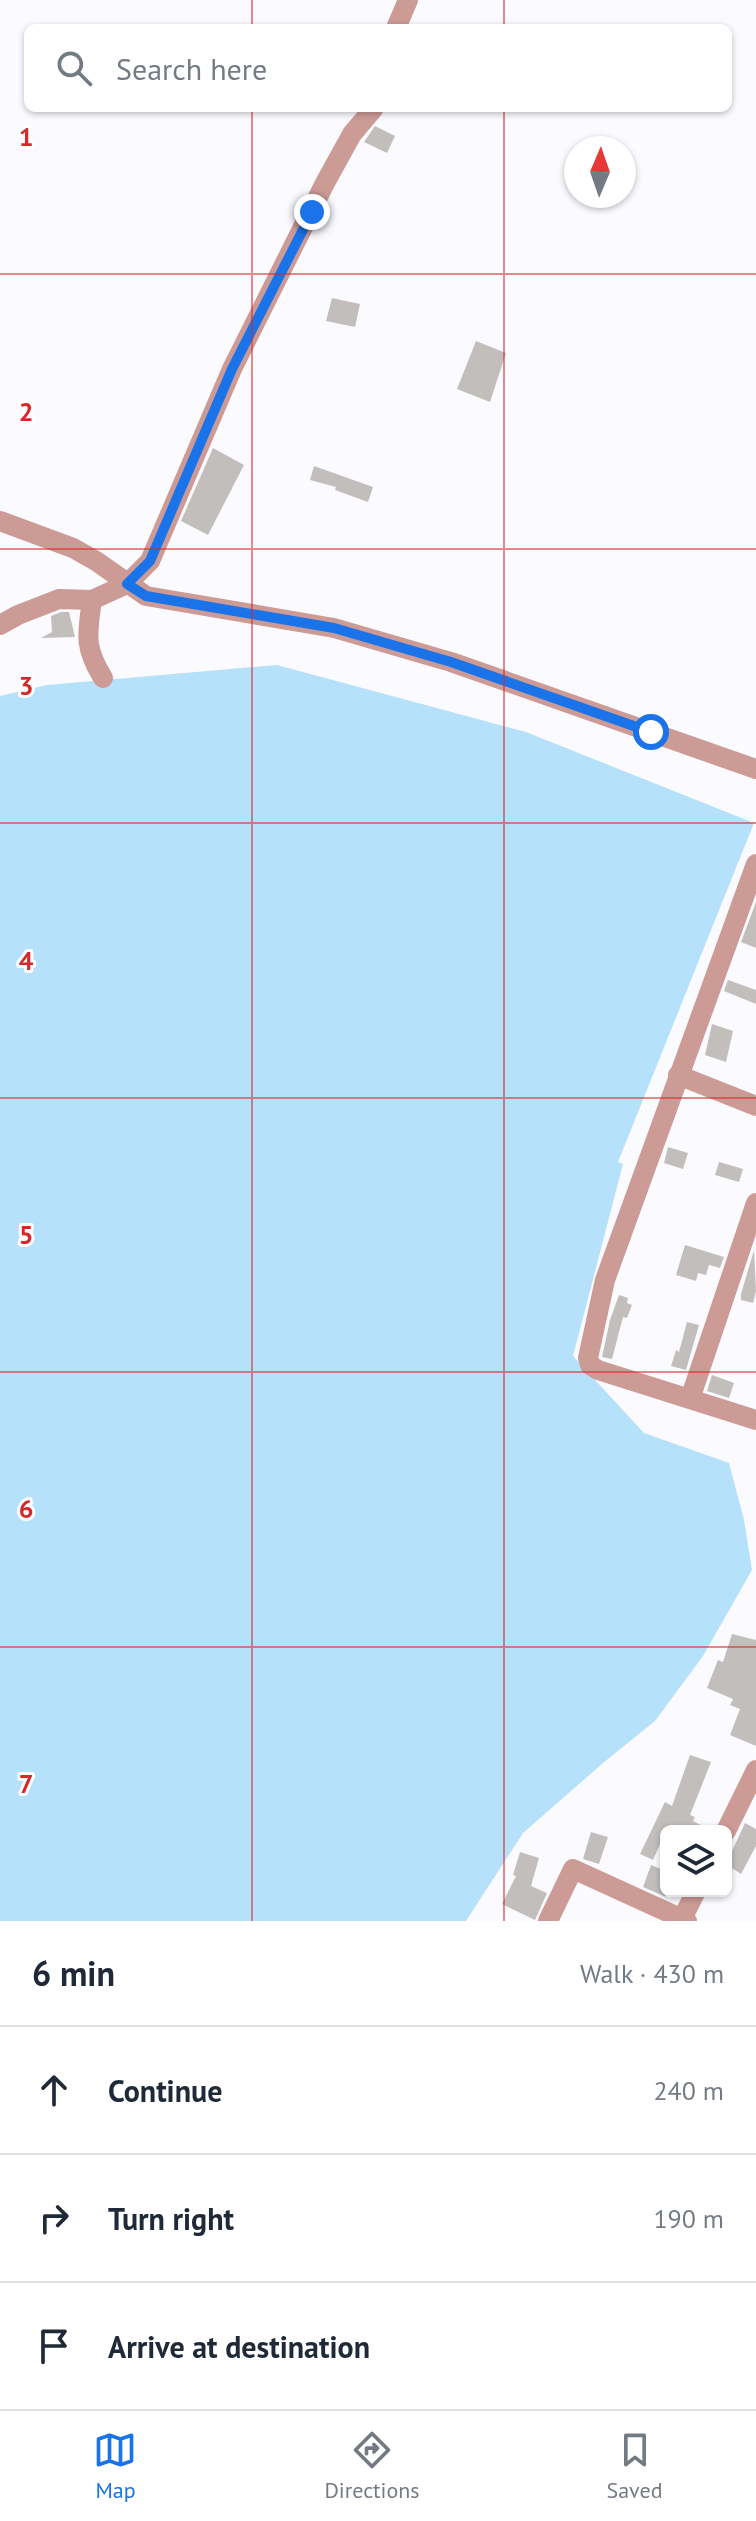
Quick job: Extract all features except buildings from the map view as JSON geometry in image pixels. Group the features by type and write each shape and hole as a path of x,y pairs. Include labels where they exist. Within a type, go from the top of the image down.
{"street":[{"path":"398,24 408,0"},
{"path":"0,625 59,599 92,600 127,584 150,561 232,369 325,183 352,134 371,112"},
{"path":"0,521 73,548 146,596 334,628 451,662 756,769"},
{"path":"92,600 88,646 90,658 103,678"},
{"path":"756,864 605,1280 588,1358 590,1365 598,1370 756,1420"},
{"path":"678,1075 756,1106"},
{"path":"690,1399 756,1203"},
{"path":"729,1825 756,1770"},
{"path":"548,1921 573,1869 683,1920 693,1897"}],"water":[{"path":"277,665 526,732 754,823 618,1162 623,1164 573,1356 644,1433 729,1463 744,1520 752,1570 703,1656 655,1721 523,1833 466,1921 0,1921 0,696 47,685"}],"route":[{"path":"312,212 232,369 150,561 127,584 146,596 334,628 451,662 651,732"}]}
